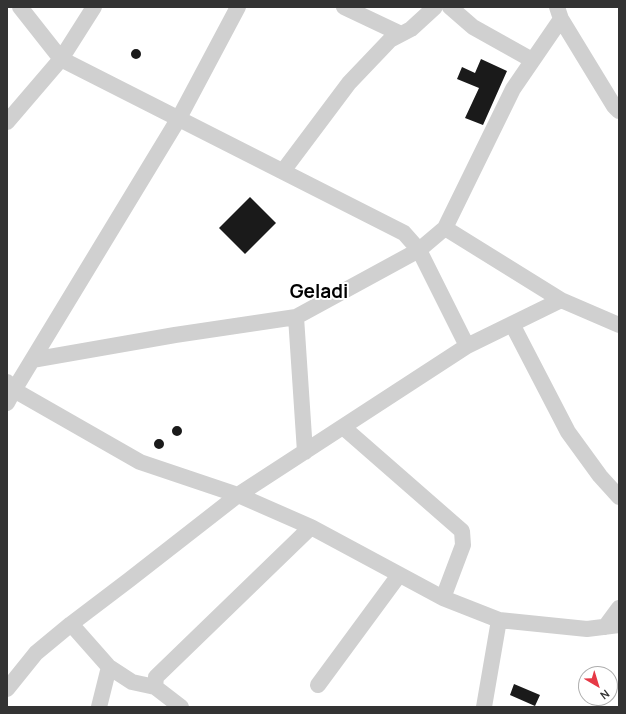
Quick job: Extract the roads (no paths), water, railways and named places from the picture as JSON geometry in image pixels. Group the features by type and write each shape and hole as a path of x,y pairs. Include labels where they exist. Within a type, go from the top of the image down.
{"street":[{"path":"20,7 61,59 404,234 419,250 468,346"},
{"path":"7,122 61,59 94,7"},
{"path":"238,7 179,118 32,360 9,392 140,462 238,494 311,527 443,598 499,620 586,629 612,626 619,608"},
{"path":"344,7 401,34"},
{"path":"283,171 349,83 390,40 411,29 435,7"},
{"path":"450,7 473,27 532,60"},
{"path":"32,360 175,334 296,318 419,250 445,228 513,89 532,60 559,13 614,106 619,111"},
{"path":"445,228 561,300 619,325"},
{"path":"7,689 36,652 238,494 468,346 561,300"},
{"path":"296,318 304,452"},
{"path":"512,324 568,432 600,476 619,497"},
{"path":"343,427 462,531 463,545 443,598"},
{"path":"155,687 156,677 311,527"},
{"path":"318,685 399,575"},
{"path":"484,707 499,620"},
{"path":"71,624 108,667 132,682 155,687 181,707"},
{"path":"99,707 108,667"}],"district":[{"name":"Geladi","path":"319,293"}]}
